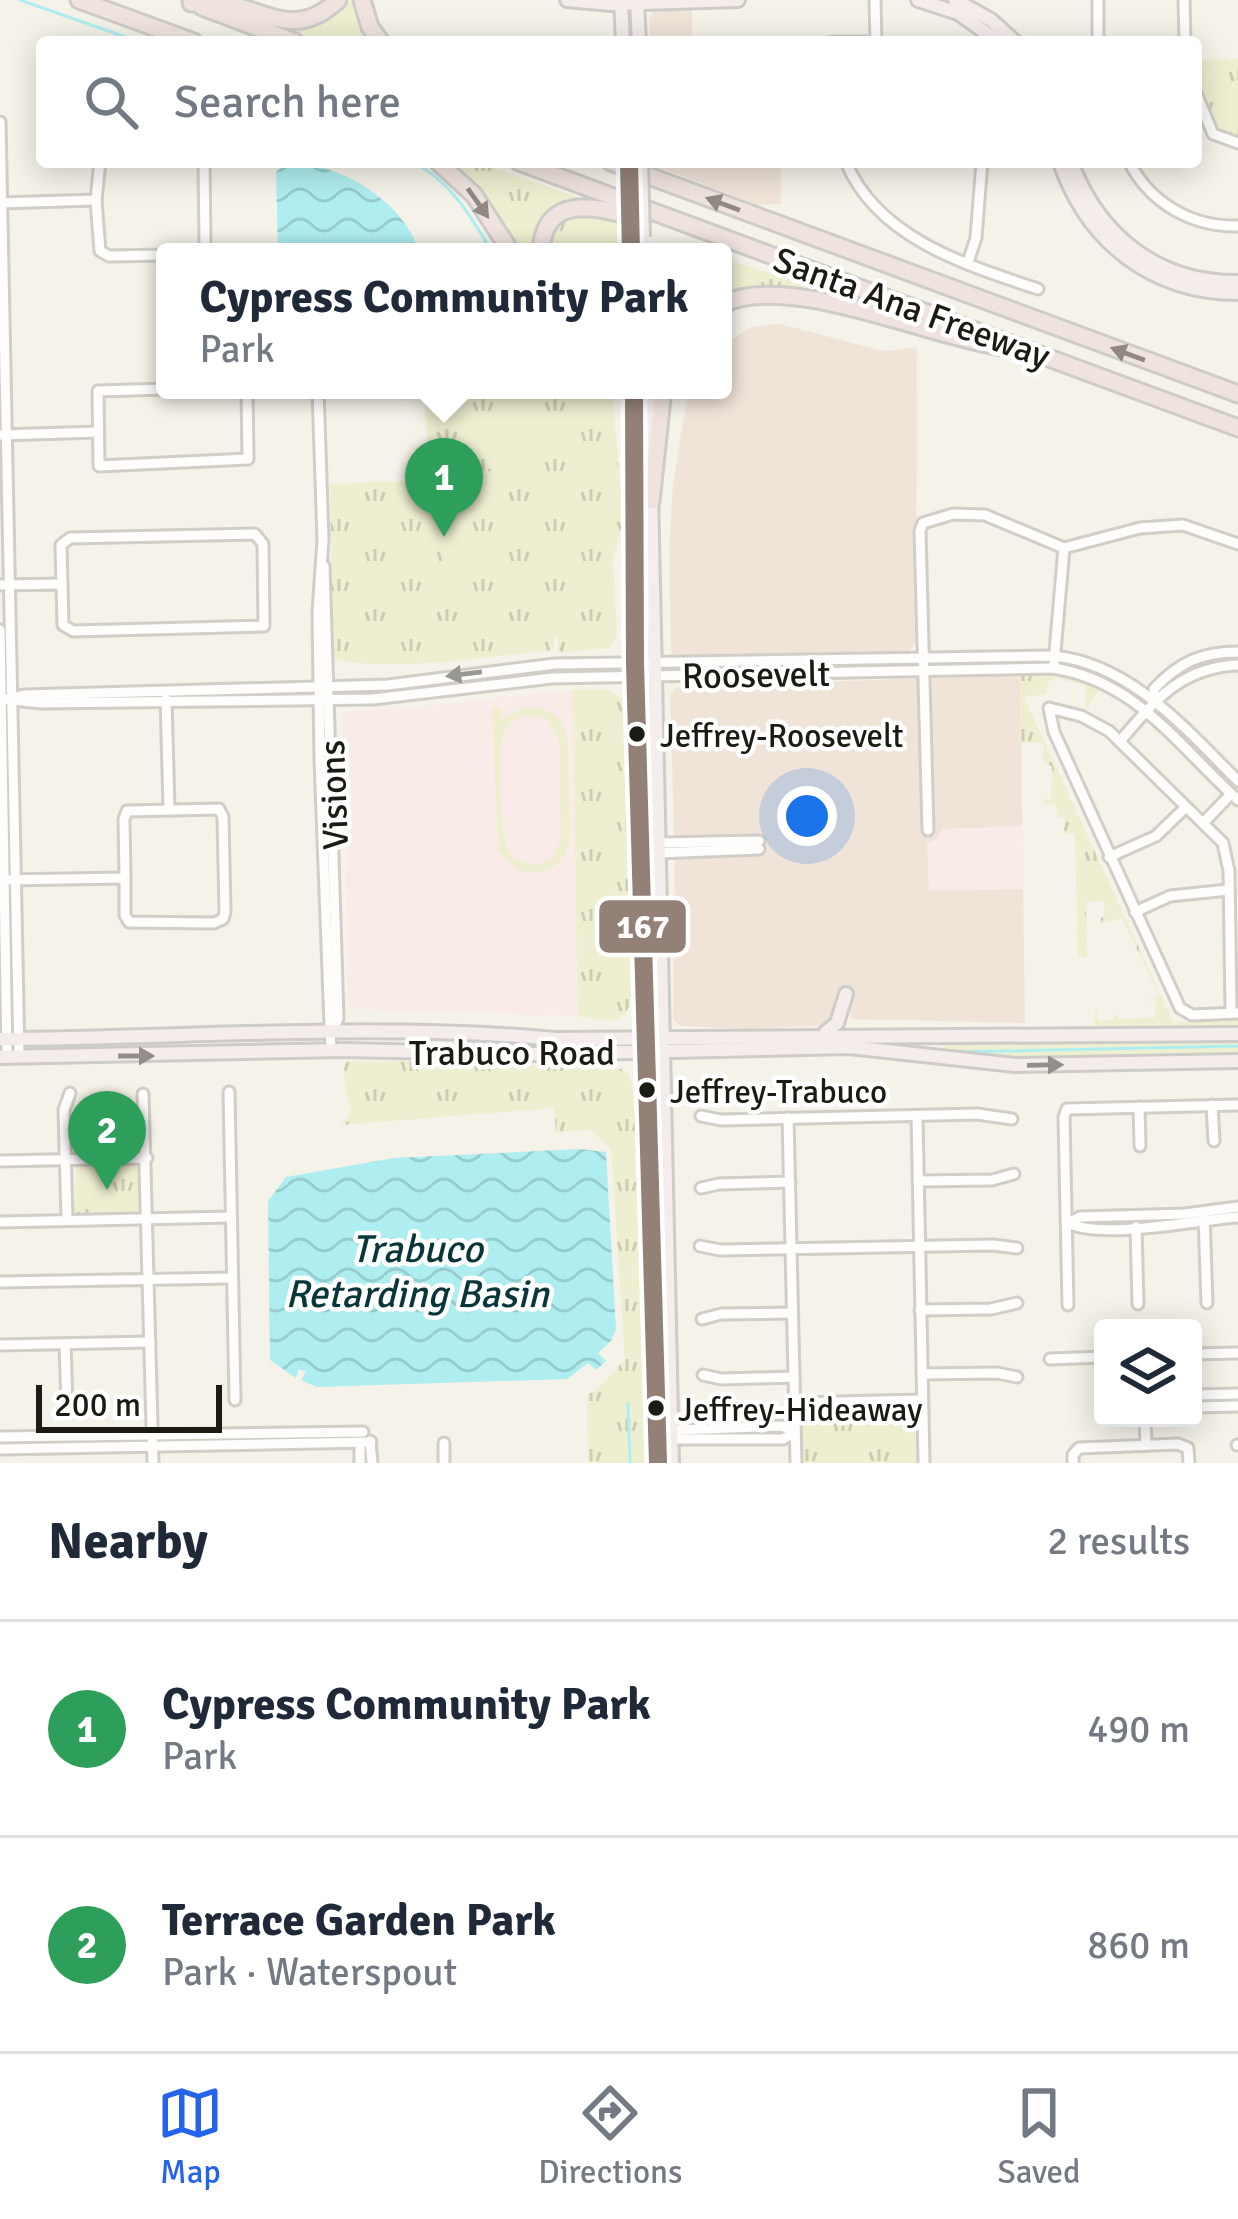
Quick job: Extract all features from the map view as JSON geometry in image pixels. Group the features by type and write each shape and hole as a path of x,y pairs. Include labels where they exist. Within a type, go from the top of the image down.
{"highway":[{"path":"79,0 178,36"},
{"path":"186,2 222,4 284,22 310,18 338,0"},
{"path":"362,0 377,36"},
{"path":"186,2 279,36"},
{"path":"445,168 474,195 505,243"},
{"name":"Santa Ana Freeway","path":"535,168 1238,428"},
{"name":"Santa Ana Freeway","path":"627,168 1238,394"},
{"path":"542,243 552,220 582,206 732,243"},
{"path":"732,243 748,247"},
{"path":"732,301 782,293 966,342 1034,352"},
{"path":"651,501 662,399"}],"main road":[{"path":"567,0 738,0"},
{"path":"918,0 958,14 990,36"},
{"path":"956,0 1008,36"},
{"path":"637,1 638,36"},
{"path":"621,2 623,36"},
{"path":"629,168 635,243"},
{"path":"635,243 641,168"},
{"path":"1063,168 1110,245 1149,273 1183,287 1238,293"},
{"path":"1073,168 1088,212 1121,240 1162,267 1201,280 1238,282"},
{"path":"634,399 644,1045 664,1438 672,1463"},
{"path":"649,399 664,1045 664,1438 658,1463"},
{"path":"819,1035 833,1027 846,994"},
{"name":"Trabuco Road","path":"8,1039 332,1033 644,1045"},
{"name":"Trabuco Road","path":"9,1057 644,1045 849,1047 1238,1034"},
{"name":"Trabuco Road","path":"664,1045 819,1035 929,1045 1015,1065 1238,1060"}],"street":[{"path":"872,36 875,0"},
{"path":"1098,0 1098,36"},
{"path":"1184,0 1185,36"},
{"path":"1202,107 1213,134 1238,143"},
{"path":"0,122 3,880 9,1057"},
{"path":"99,168 98,247 104,255 156,255"},
{"path":"204,168 205,243"},
{"path":"850,168 882,215 912,238 1038,289"},
{"path":"968,262 976,238 982,168"},
{"path":"1134,168 1150,192 1169,208 1202,223 1238,226"},
{"path":"1,203 96,200"},
{"path":"156,389 98,391 100,466 248,459 247,399"},
{"name":"Visions","path":"318,399 319,578 338,1018 332,1051"},
{"path":"3,435 99,432"},
{"path":"928,830 922,523 953,514 985,515 1064,548 1160,525 1198,528 1238,544"},
{"path":"255,534 263,544 264,626 73,632 63,625 62,584 62,545 70,538 255,534"},
{"path":"1054,662 1064,548"},
{"path":"5,585 62,584"},
{"path":"0,630 16,880 8,1039"},
{"path":"1150,705 1154,689 1180,665 1202,655 1238,652"},
{"path":"797,661 798,674"},
{"name":"Roosevelt","path":"654,670 797,661 1054,662 1113,671 1238,781"},
{"name":"Roosevelt","path":"166,697 388,685 555,664 798,674 924,664"},
{"path":"1120,740 1150,705 1194,672 1238,665"},
{"name":"Roosevelt","path":"5,701 325,700 635,670"},
{"path":"166,697 170,808"},
{"name":"Roosevelt","path":"1150,705 1235,797"},
{"path":"1049,708 1081,716 1120,740 1227,852 1235,1013 1184,1012 1109,857 1054,732 1049,708"},
{"path":"1203,823 1235,797"},
{"path":"1109,857 1156,836 1186,806"},
{"path":"219,809 223,817 223,919 214,923 129,922 124,878 127,811 219,809"},
{"path":"640,849 759,845"},
{"path":"3,880 124,878"},
{"path":"1135,912 1170,896 1228,890"},
{"path":"229,1092 235,1400"},
{"path":"67,1220 64,1110 70,1093"},
{"path":"143,1094 153,1463"},
{"path":"1212,1105 1214,1141"},
{"path":"1068,1305 1067,1109 1238,1105"},
{"path":"1139,1107 1140,1147"},
{"path":"701,1116 721,1120 976,1114 1012,1119"},
{"path":"916,1116 924,1463"},
{"path":"788,1118 796,1463"},
{"path":"0,1161 147,1157"},
{"path":"918,1181 992,1180 1014,1174"},
{"path":"701,1188 790,1182"},
{"path":"1204,1216 1238,1207"},
{"path":"1204,1216 1208,1303"},
{"path":"0,1222 231,1217"},
{"path":"1068,1223 1080,1217 1136,1221 1238,1217"},
{"path":"1136,1221 1138,1304"},
{"path":"700,1246 720,1250 993,1244 1017,1248"},
{"path":"0,1282 232,1278"},
{"path":"920,1310 992,1309 1017,1303"},
{"path":"702,1319 721,1314 793,1313"},
{"path":"0,1345 150,1342"},
{"path":"65,1344 67,1406"},
{"path":"1202,1354 1238,1353"},
{"path":"1051,1359 1094,1357"},
{"path":"922,1374 1017,1377"},
{"path":"703,1375 794,1377"},
{"path":"1202,1395 1238,1394"},
{"path":"795,1402 922,1400"},
{"path":"1202,1407 1238,1406"},
{"path":"664,1438 766,1433 782,1426 795,1432"},
{"path":"1145,1427 1146,1445"},
{"path":"0,1437 153,1432 365,1439"},
{"path":"1,1463 1,1449 365,1439"},
{"path":"360,1463 365,1439"},
{"path":"365,1439 371,1463"},
{"path":"444,1443 444,1463"},
{"path":"1073,1463 1079,1448 1146,1445 1188,1448 1189,1463"}],"shaded area":[{"path":"692,10 692,36 650,36 649,17 655,11"},
{"path":"661,168 781,168 781,204 758,205"},
{"path":"780,324 883,351 917,347 916,643 908,653 674,657 669,550 673,484 687,399 732,399 732,339 751,327"},
{"path":"1020,675 1025,1023 851,1019 850,1002 837,1025 680,1026 673,1019 670,695 678,687"},
{"path":"572,690 578,1016 354,1009 348,1003 343,711"},
{"path":"1023,826 1024,889 929,891 927,844 942,829"}],"green space":[{"path":"344,0 357,2 372,36 307,36 295,32 298,25"},
{"path":"1238,59 1238,138 1224,136 1207,111 1202,60"},
{"path":"451,168 494,168 586,200 543,221 536,243 509,243"},
{"path":"580,213 621,219 619,243 549,243 566,219"},
{"path":"732,261 821,290 819,296 762,288 732,296"},
{"path":"425,399 613,399 623,520 613,559 617,636 610,648 558,653 554,636 553,650 472,659 380,664 333,658 330,484 428,480"},
{"path":"498,422 532,422 532,462 524,469 486,469 485,436"},
{"path":"452,535 490,535 493,563 478,582 445,582 443,545"},
{"path":"1020,675 1050,676 1079,681 1106,690 1132,706 1099,690 1086,710 1086,685 1055,678 1048,682 1046,694 1024,697 1173,1022 1238,1020 1238,1025 1094,1026 1096,1005 1098,1020 1113,1020 1114,1014 1119,1019 1155,1018 1156,1001 1147,1001 1159,995 1122,918 1100,924 1105,917 1104,901 1086,902 1087,957 1078,957 1075,834 1064,834 1064,817 1057,817 1056,805 1043,804 1043,799 1051,799 1052,767 1043,760 1043,743 1021,743"},
{"path":"572,690 611,690 624,701 631,1003 621,1017 609,1021 578,1016"},
{"path":"492,707 501,707 502,720 521,709 550,711 567,737 569,845 558,864 537,873 519,871 498,850","holes":["525,715 546,719 559,740 561,841 550,860 533,865 512,857 508,848 500,758 504,733 512,721"]},
{"path":"1238,1036 1238,1056 1031,1061 940,1054 945,1042"},
{"path":"348,1061 489,1061 622,1069 630,1076 641,1134 649,1463 588,1463 587,1394 625,1360 611,1148 590,1130 556,1132 554,1108 341,1125 351,1110 345,1088"},
{"path":"137,1164 142,1188 138,1213 74,1211 76,1165"},
{"path":"913,1407 918,1463 803,1463 801,1413 805,1409"}],"water":[{"path":"280,168 322,168 347,177 384,201 415,243 278,243 276,172"},
{"name":"Trabuco Retarding Basin","path":"580,1149 606,1152 616,1329 598,1353 606,1361 596,1370 588,1363 567,1379 317,1387 301,1380 306,1372 299,1369 296,1378 270,1360 268,1201 286,1177 394,1158"}],"waterway":[{"path":"20,0 123,36"},
{"path":"423,168 449,190 486,243"},
{"path":"955,1052 1238,1046"},
{"path":"628,1404 630,1463"}],"transit line":[{"name":"167","path":"629,168 631,243"},
{"name":"167","path":"634,399 635,664 658,1463"}],"place":[{"name":"Cypress Community Park","path":"444,537"},
{"name":"Jeffrey-Roosevelt","path":"637,734"},
{"name":"Jeffrey-Trabuco","path":"647,1090"},
{"name":"Terrace Garden Park","path":"107,1190"},
{"name":"Jeffrey-Hideaway","path":"656,1408"}]}
